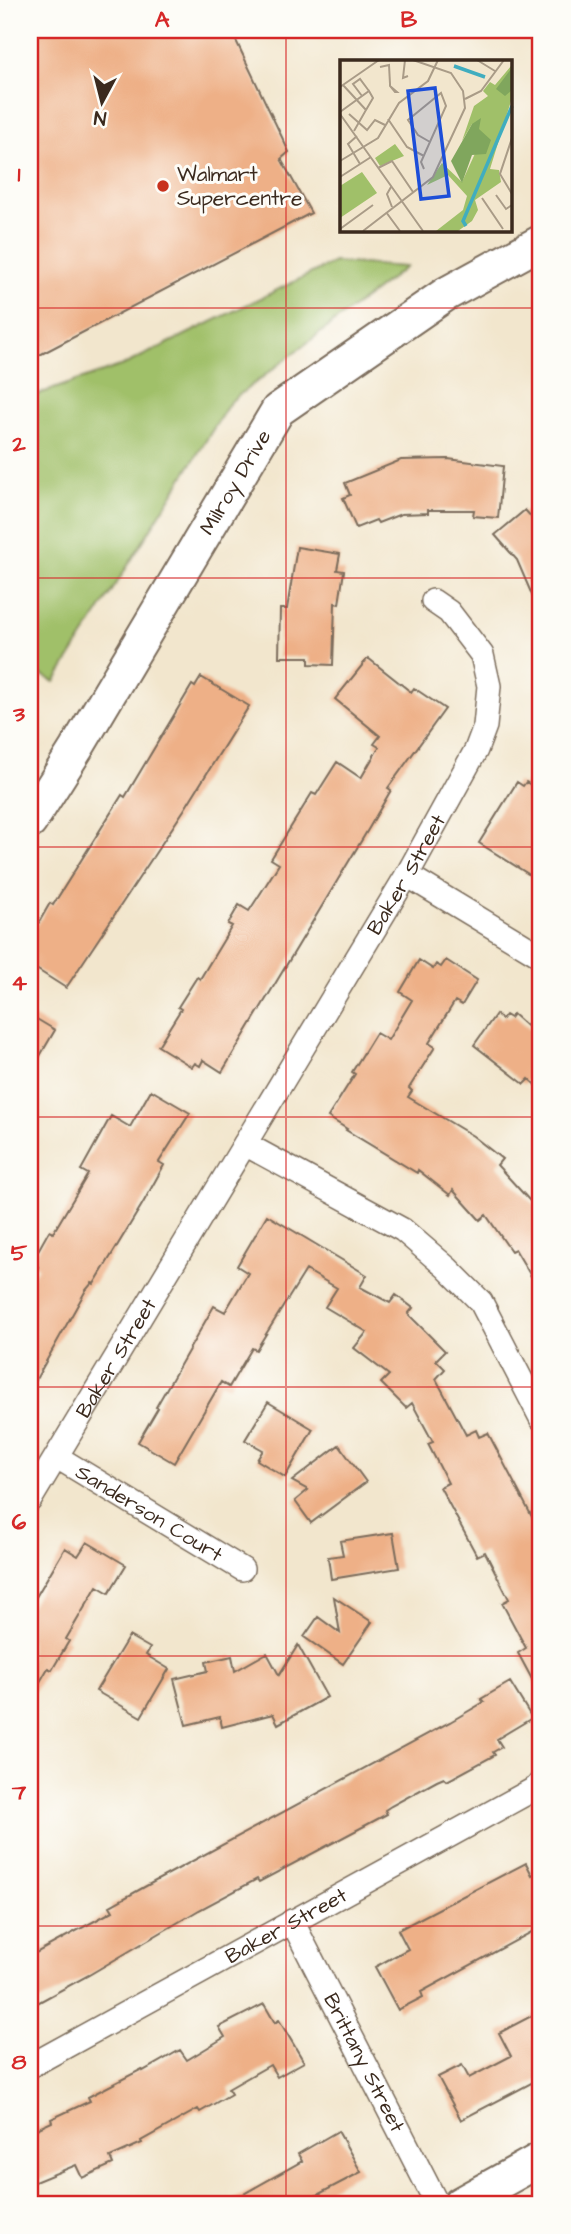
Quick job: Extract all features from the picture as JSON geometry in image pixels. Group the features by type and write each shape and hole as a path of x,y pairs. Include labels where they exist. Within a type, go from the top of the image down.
{"street":[{"name":"Milroy Drive","path":"30,822 278,410 446,294 541,243"},
{"name":"Baker Street","path":"30,1500 407,875 476,750 485,726 489,686 482,655 449,612 433,601"},
{"path":"407,875 541,956"},
{"path":"245,1144 403,1230 447,1268 481,1302 541,1419"},
{"name":"Sanderson Court","path":"57,1457 242,1569"},
{"name":"Baker Street","path":"30,2066 536,1788 541,1782"},
{"name":"Brittany Street","path":"292,1921 437,2204"},
{"path":"460,2204 541,2159"}],"green space":[{"path":"334,262 406,267 230,402 55,682 30,669 30,397 126,364"}],"building":[{"name":"Walmart Supercentre","path":"30,30 231,30 289,152 281,159 311,213 30,360"},
{"path":"448,459 503,466 498,518 473,516 474,510 428,510 428,513 401,514 378,523 376,520 356,528 343,498 350,495 345,483 401,460"},
{"path":"525,510 541,528 541,616 517,560 495,535"},
{"path":"297,547 340,554 337,570 344,571 339,604 335,603 333,665 309,664 309,657 279,657 280,609 287,609"},
{"path":"368,658 411,692 414,688 445,709 388,788 391,790 369,828 222,1072 203,1060 200,1066 195,1063 192,1067 158,1046 181,1009 178,1007 197,977 200,979 232,926 228,924 239,905 249,911 279,864 271,859 312,793 316,795 337,762 361,778 379,747 374,744 380,736 335,699"},
{"path":"201,677 249,706 66,988 30,965 30,938 50,903 53,905 122,795 125,797 192,685 195,687"},
{"path":"517,782 523,786 526,782 541,791 541,882 479,843"},
{"path":"419,960 433,969 436,964 441,967 446,960 477,980 462,1005 455,1001 429,1043 435,1047 409,1088 412,1091 408,1097 473,1136 502,1159 497,1165 541,1213 541,1293 515,1249 511,1251 486,1215 480,1220 453,1190 450,1195 418,1170 417,1173 328,1117 355,1074 352,1072 376,1033 388,1040 412,1000 400,992"},
{"path":"496,1014 502,1019 505,1015 510,1018 513,1014 541,1039 541,1090 529,1079 524,1084 474,1045"},
{"path":"30,1015 55,1030 30,1073"},
{"path":"151,1090 190,1113 159,1162 164,1165 143,1203 94,1284 86,1290 30,1390 30,1282 38,1267 31,1263 49,1231 53,1233 88,1174 81,1170 111,1116 130,1127"},
{"path":"267,1215 367,1275 360,1287 390,1303 396,1295 413,1308 408,1314 445,1351 436,1360 445,1369 436,1379 466,1435 476,1430 479,1437 488,1433 541,1534 541,1696 518,1653 526,1648 502,1603 509,1599 485,1552 477,1556 440,1487 448,1483 428,1444 433,1442 412,1403 406,1408 381,1383 389,1375 354,1348 367,1332 325,1307 337,1288 306,1270 256,1350 252,1348 229,1387 221,1382 174,1463 138,1442 214,1306 225,1312 248,1273 237,1266"},
{"path":"268,1402 313,1429 285,1477 257,1460 263,1450 245,1440"},
{"path":"339,1445 366,1482 311,1523 295,1501 308,1490 292,1481"},
{"path":"393,1533 399,1568 331,1579 328,1557 343,1555 340,1541"},
{"path":"87,1542 126,1565 109,1593 97,1586 66,1639 69,1641 52,1670 48,1668 30,1699 30,1607 65,1548 78,1556"},
{"path":"334,1597 372,1622 343,1664 304,1637 318,1617 340,1633"},
{"path":"129,1636 150,1648 146,1655 169,1669 141,1717 96,1691"},
{"path":"298,1645 327,1697 278,1724 273,1714 222,1727 220,1717 186,1725 174,1679 208,1671 206,1662 232,1656 235,1671 267,1653 279,1675"},
{"path":"510,1682 532,1718 497,1739 502,1747 493,1752 495,1755 447,1781 444,1778 437,1781 391,1806 385,1810 387,1814 259,1882 257,1879 199,1910 30,2007 30,1956 113,1911 110,1906 450,1722 484,1702 481,1699"},
{"path":"526,1863 532,1875 541,1870 541,1927 421,1992 423,1997 398,2010 375,1967 408,1949 398,1930"},
{"path":"264,2004 275,2023 279,2020 304,2062 277,2077 270,2065 228,2089 231,2094 200,2112 198,2109 141,2141 142,2143 110,2157 113,2164 82,2178 76,2165 30,2184 30,2132 90,2101 88,2097 180,2050 187,2060 225,2037 219,2027"},
{"path":"541,2011 541,2078 461,2120 438,2077 462,2065 469,2078 511,2056 499,2033"},
{"path":"338,2131 361,2172 300,2204 226,2204 302,2161 298,2154"}],"place":[{"name":"Walmart Supercentre","path":"163,186"}]}
